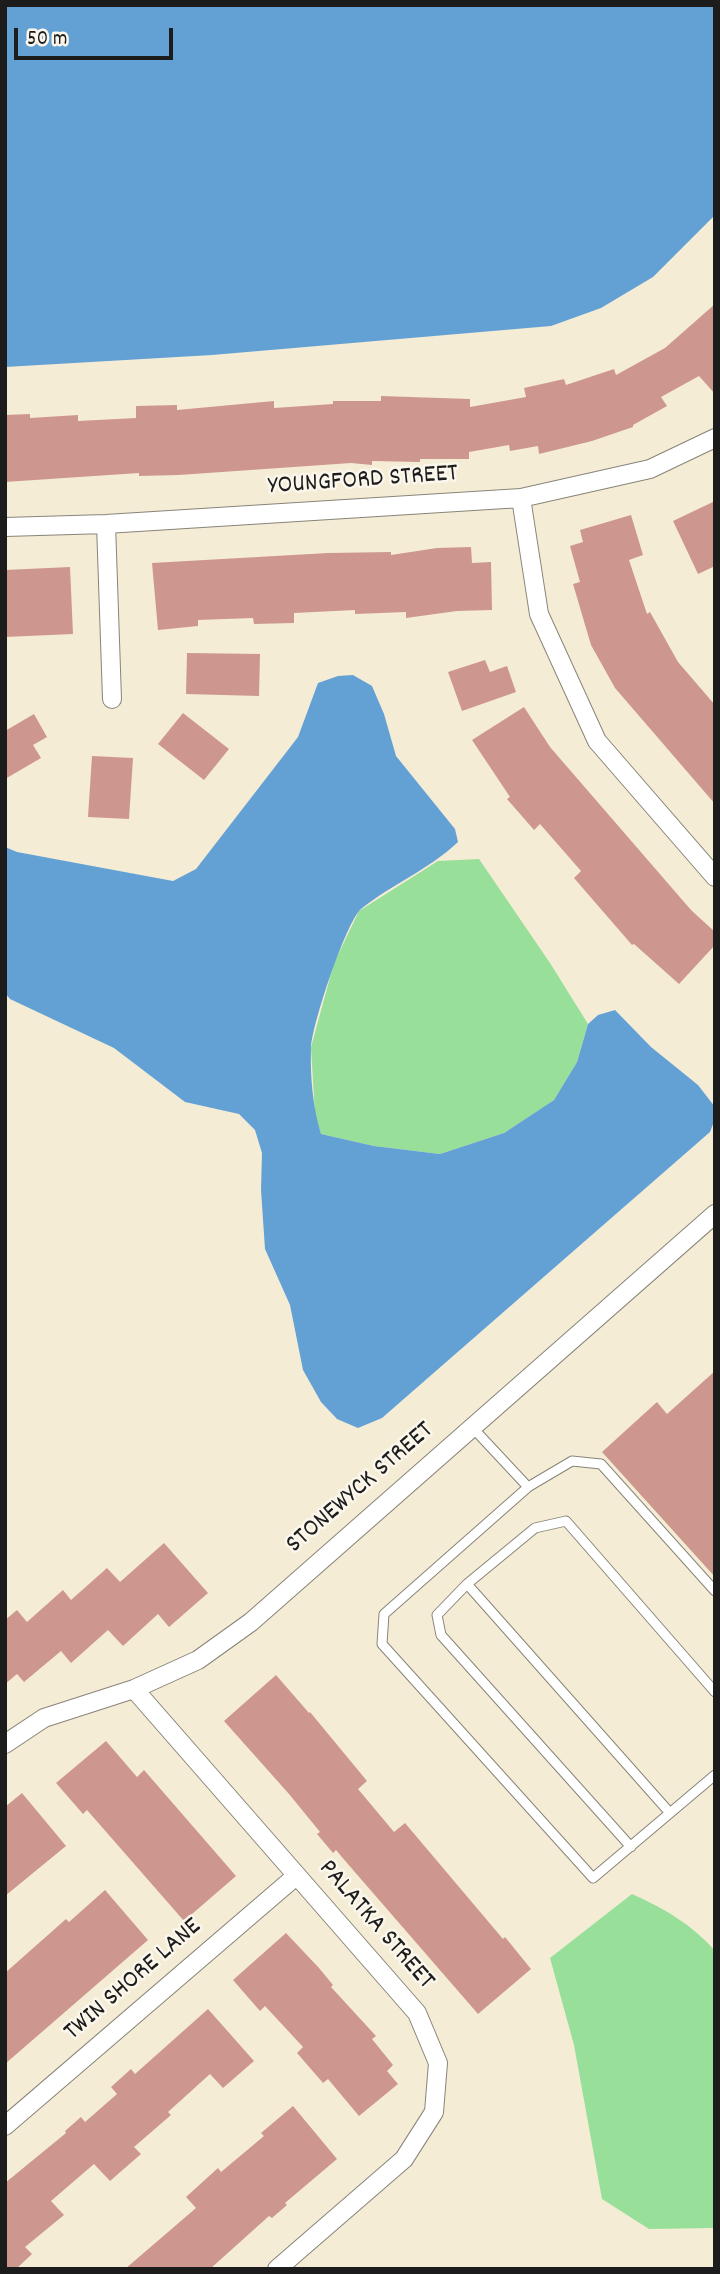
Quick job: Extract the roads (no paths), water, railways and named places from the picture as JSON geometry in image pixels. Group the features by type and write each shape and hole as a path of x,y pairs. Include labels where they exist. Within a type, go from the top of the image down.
{"street":[{"name":"YOUNGFORD STREET","path":"5,527 106,524 521,498 650,469 715,438"},
{"path":"521,498 539,614 597,741 715,877"},
{"path":"106,524 112,699"},
{"name":"STONEWYCK STREET","path":"5,1744 44,1718 134,1689 198,1660 251,1622 715,1214"},
{"name":"PALATKA STREET","path":"134,1689 417,2013 438,2063 434,2112 404,2159 277,2269"},
{"name":"TWIN SHORE LANE","path":"5,2126 296,1876"}],"lane":[{"path":"472,1427 528,1486"},
{"path":"715,1591 601,1464 572,1461 528,1486 383,1614 382,1644 593,1878 715,1775"},
{"path":"631,1847 441,1635 437,1615 467,1584 535,1528 566,1521 715,1692"},
{"path":"467,1584 670,1813"}],"water":[{"path":"5,5 715,5 715,215 653,277 601,308 551,326 212,355 5,367"},
{"path":"353,675 372,686 384,714 396,756 455,829 458,842 361,909 347,933 323,998 311,1049 313,1092 321,1134 374,1146 440,1154 504,1133 554,1100 577,1062 588,1024 598,1015 615,1010 651,1047 698,1085 715,1107 715,1119 710,1132 382,1418 358,1428 337,1419 321,1402 303,1370 290,1305 265,1249 261,1190 262,1153 255,1130 239,1114 185,1102 114,1048 10,999 5,993 5,847 17,852 173,881 196,869 298,737 318,683 338,676"}]}
